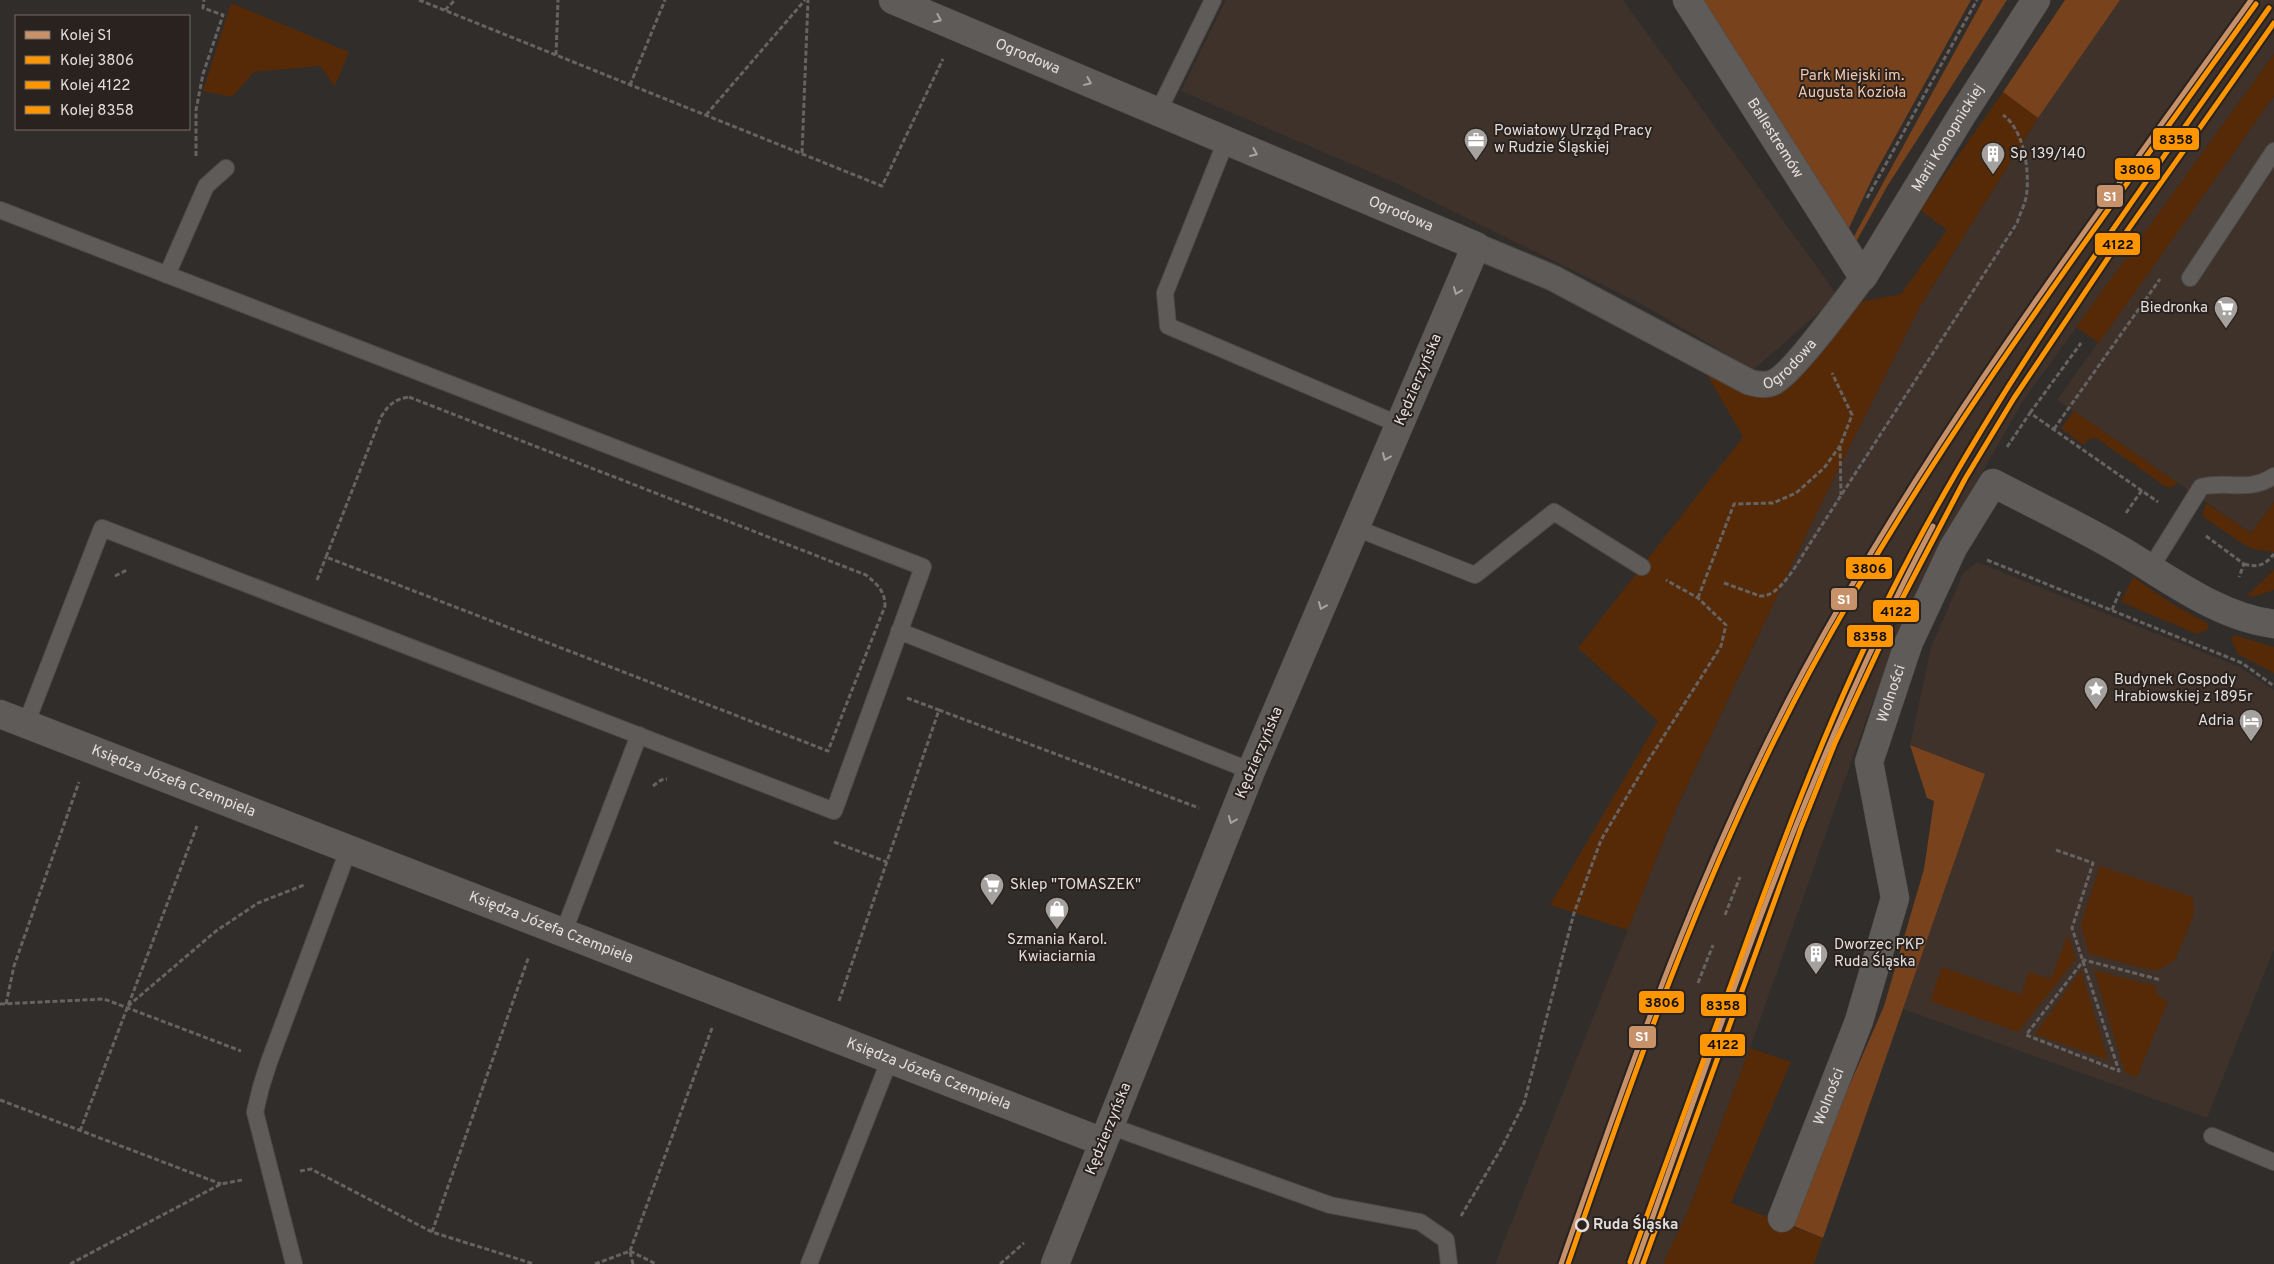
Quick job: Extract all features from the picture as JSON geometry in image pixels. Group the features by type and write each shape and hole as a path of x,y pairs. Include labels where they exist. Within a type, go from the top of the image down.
{"street":[{"name":"Ogrodowa","path":"893,0 1552,278 1749,382 1762,385 1773,383 1816,339 1863,277"},
{"name":"Ballestremów","path":"1687,0 1863,277"},
{"name":"Marii Konopnickiej","path":"1863,277 1974,95 2036,0"},
{"name":"Kędzierzyńska","path":"1055,1264 1251,771 1476,246"},
{"name":"Wolności","path":"1782,1218 1859,1021 1895,898 1869,762 1909,642 1953,548 1993,483 2124,552 2188,592 2227,610 2262,622 2274,624"},
{"name":"Księdza Józefa Czempiela","path":"0,714 345,859 564,931 890,1059 1107,1134"}],"lane":[{"path":"1158,112 1213,0"},
{"path":"1226,141 1165,293 1168,326 1400,425"},
{"path":"2190,278 2274,151"},
{"path":"167,275 206,186 226,168"},
{"path":"0,210 923,567 834,811 102,528 26,724"},
{"path":"2150,569 2201,488 2210,485 2253,486 2274,476"},
{"path":"1356,528 1475,575 1554,512 1642,567"},
{"path":"899,631 1251,771"},
{"path":"564,931 639,735"},
{"path":"294,1264 256,1112 269,1062 345,859"},
{"path":"809,1264 890,1059"},
{"path":"1107,1134 1330,1205 1420,1222 1446,1240 1449,1264"},
{"path":"2212,1136 2274,1162"}],"path":[{"path":"196,163 196,110 203,74 223,15 203,8 204,0"},
{"path":"419,0 882,186 946,54"},
{"path":"445,10 455,0"},
{"path":"556,55 558,0"},
{"path":"630,85 665,0"},
{"path":"706,115 805,0"},
{"path":"802,153 808,0"},
{"path":"1843,244 1977,0"},
{"path":"1724,583 1760,596 1767,596 1777,591 1841,496 2017,223 2028,191 2026,159 2018,135 2008,119 1974,95"},
{"path":"2054,429 2152,291"},
{"path":"1698,598 1734,504 1773,503 1796,493 1824,468 1840,446 1852,415 1816,339"},
{"path":"2007,446 2081,343"},
{"path":"409,397 866,575 878,585 885,597 885,606 828,751 326,557 381,417 387,407 398,399 409,397"},
{"path":"2030,413 2142,490 2244,564 2261,565 2274,554"},
{"path":"1840,446 1841,496"},
{"path":"2124,517 2142,490"},
{"path":"1953,548 2212,650 2242,663 2274,686"},
{"path":"2212,650 2244,564"},
{"path":"1446,1240 1502,1147 1524,1103 1574,913 1601,840 1648,761 1722,646 1726,625 1698,598 1642,567"},
{"path":"111,582 115,576 127,570 134,570"},
{"path":"828,1034 939,710 1203,810"},
{"path":"6,1004 14,966 81,776"},
{"path":"651,787 661,780 671,778"},
{"path":"80,1131 198,823"},
{"path":"833,842 887,862"},
{"path":"2056,850 2093,863 2072,928 2084,960 2090,978 2119,1071 2026,1035 2084,960"},
{"path":"127,1007 216,930 258,903 345,859"},
{"path":"1725,915 1740,877"},
{"path":"1698,982 1714,945"},
{"path":"432,1232 530,955"},
{"path":"2084,960 2160,980"},
{"path":"0,1004 104,999 269,1062"},
{"path":"634,1264 630,1251 714,1024"},
{"path":"0,1100 222,1184"},
{"path":"70,1264 222,1184 311,1169 432,1232 534,1264"},
{"path":"1000,1264 1028,1240"},
{"path":"595,1264 630,1251 656,1264"}],"shaded area":[{"path":"1226,0 1623,0 1838,296 1753,370 1645,306 1398,184 1181,91"},
{"path":"2120,0 2274,0 2274,54 2023,401 1929,565 1870,709 1750,1048 1689,1209 1663,1264 1495,1264 1676,809 1818,510 1919,308 2038,118"},
{"path":"231,3 349,52 335,86 320,66 254,72 232,97 203,91"},
{"path":"2274,54 2274,96 2099,343 2076,327"},
{"path":"2003,92 2038,118 1919,308 1818,510 1676,809 1628,930 1550,905 1658,721 1578,648 1743,437 1700,362 1760,396 1795,382 1855,303 1901,294 1947,230 1920,210"},
{"path":"2274,96 2274,502 2251,533 2057,400"},
{"path":"2074,411 2178,483 2170,488 2163,485 2096,438 2089,439 2083,445 2061,428"},
{"path":"2274,502 2274,552 2246,546 2202,516 2206,503 2251,533"},
{"path":"1977,562 2240,667 2274,690 2274,949 2207,1118 1903,1009 1985,774 1910,745 1931,647 1963,574"},
{"path":"2274,570 2274,590 2256,596 2246,596"},
{"path":"2133,577 2174,605 2209,624 2207,630 2197,634 2121,602"},
{"path":"2234,635 2274,647 2274,673 2238,654 2231,639"},
{"path":"2100,866 2193,897 2194,915 2175,960 2156,971 2089,954 2081,924"},
{"path":"2068,934 2076,959 2018,1032 1930,1001 1942,967 2021,995 2029,972 2051,979"},
{"path":"2081,970 2108,1060 2035,1034"},
{"path":"2094,970 2156,986 2157,995 2168,1001 2137,1077 2125,1073"},
{"path":"1750,1048 1791,1062 1731,1203 1823,1238 1814,1264 1663,1264 1689,1209"}],"green space":[{"name":"Park Miejski im. Augusta Kozioła","path":"1696,0 1971,0 1874,175 1848,230"},
{"path":"1983,0 2007,0 1888,185 1856,242 1853,238"},
{"path":"2065,0 2120,0 2038,118 2003,92"},
{"path":"1910,745 1985,774 1823,1238 1789,1224 1884,1006 1924,869 1934,801 1927,798"}],"rail line":[{"name":"S1","path":"1561,1264 1614,1113 1670,963 1732,816 1766,743 1803,672 1905,497 1960,413 2074,246 2251,0"},
{"name":"3806","path":"1568,1264 1648,1038 1707,890 1738,816 1772,744 1809,673 1859,585 1966,415 2080,249 2256,4"},
{"name":"8358","path":"1630,1262 1754,920 1808,778 1848,685 1891,593 1975,441 2021,367 2118,222 2269,8"},
{"name":"4122","path":"1643,1264 1801,828 1835,743 1902,599 1965,479 2014,398 2110,255 2274,23"},
{"name":"S1","path":"1636,1264 1736,983 1808,797 1846,705 1888,615 1933,526"}],"place":[{"name":"Powiatowy Urząd Pracy w Rudzie Śląskiej","path":"1476,161"},
{"name":"Sp 139/140","path":"1993,175"},
{"name":"Biedronka","path":"2226,329"},
{"name":"Budynek Gospody Hrabiowskiej z 1895r","path":"2096,710"},
{"name":"Adria","path":"2251,742"},
{"name":"Sklep \"TOMASZEK\"","path":"992,906"},
{"name":"Szmania Karol. Kwiaciarnia","path":"1057,930"},
{"name":"Dworzec PKP Ruda Śląska","path":"1816,975"},
{"name":"Ruda Śląska","path":"1582,1225"}]}
